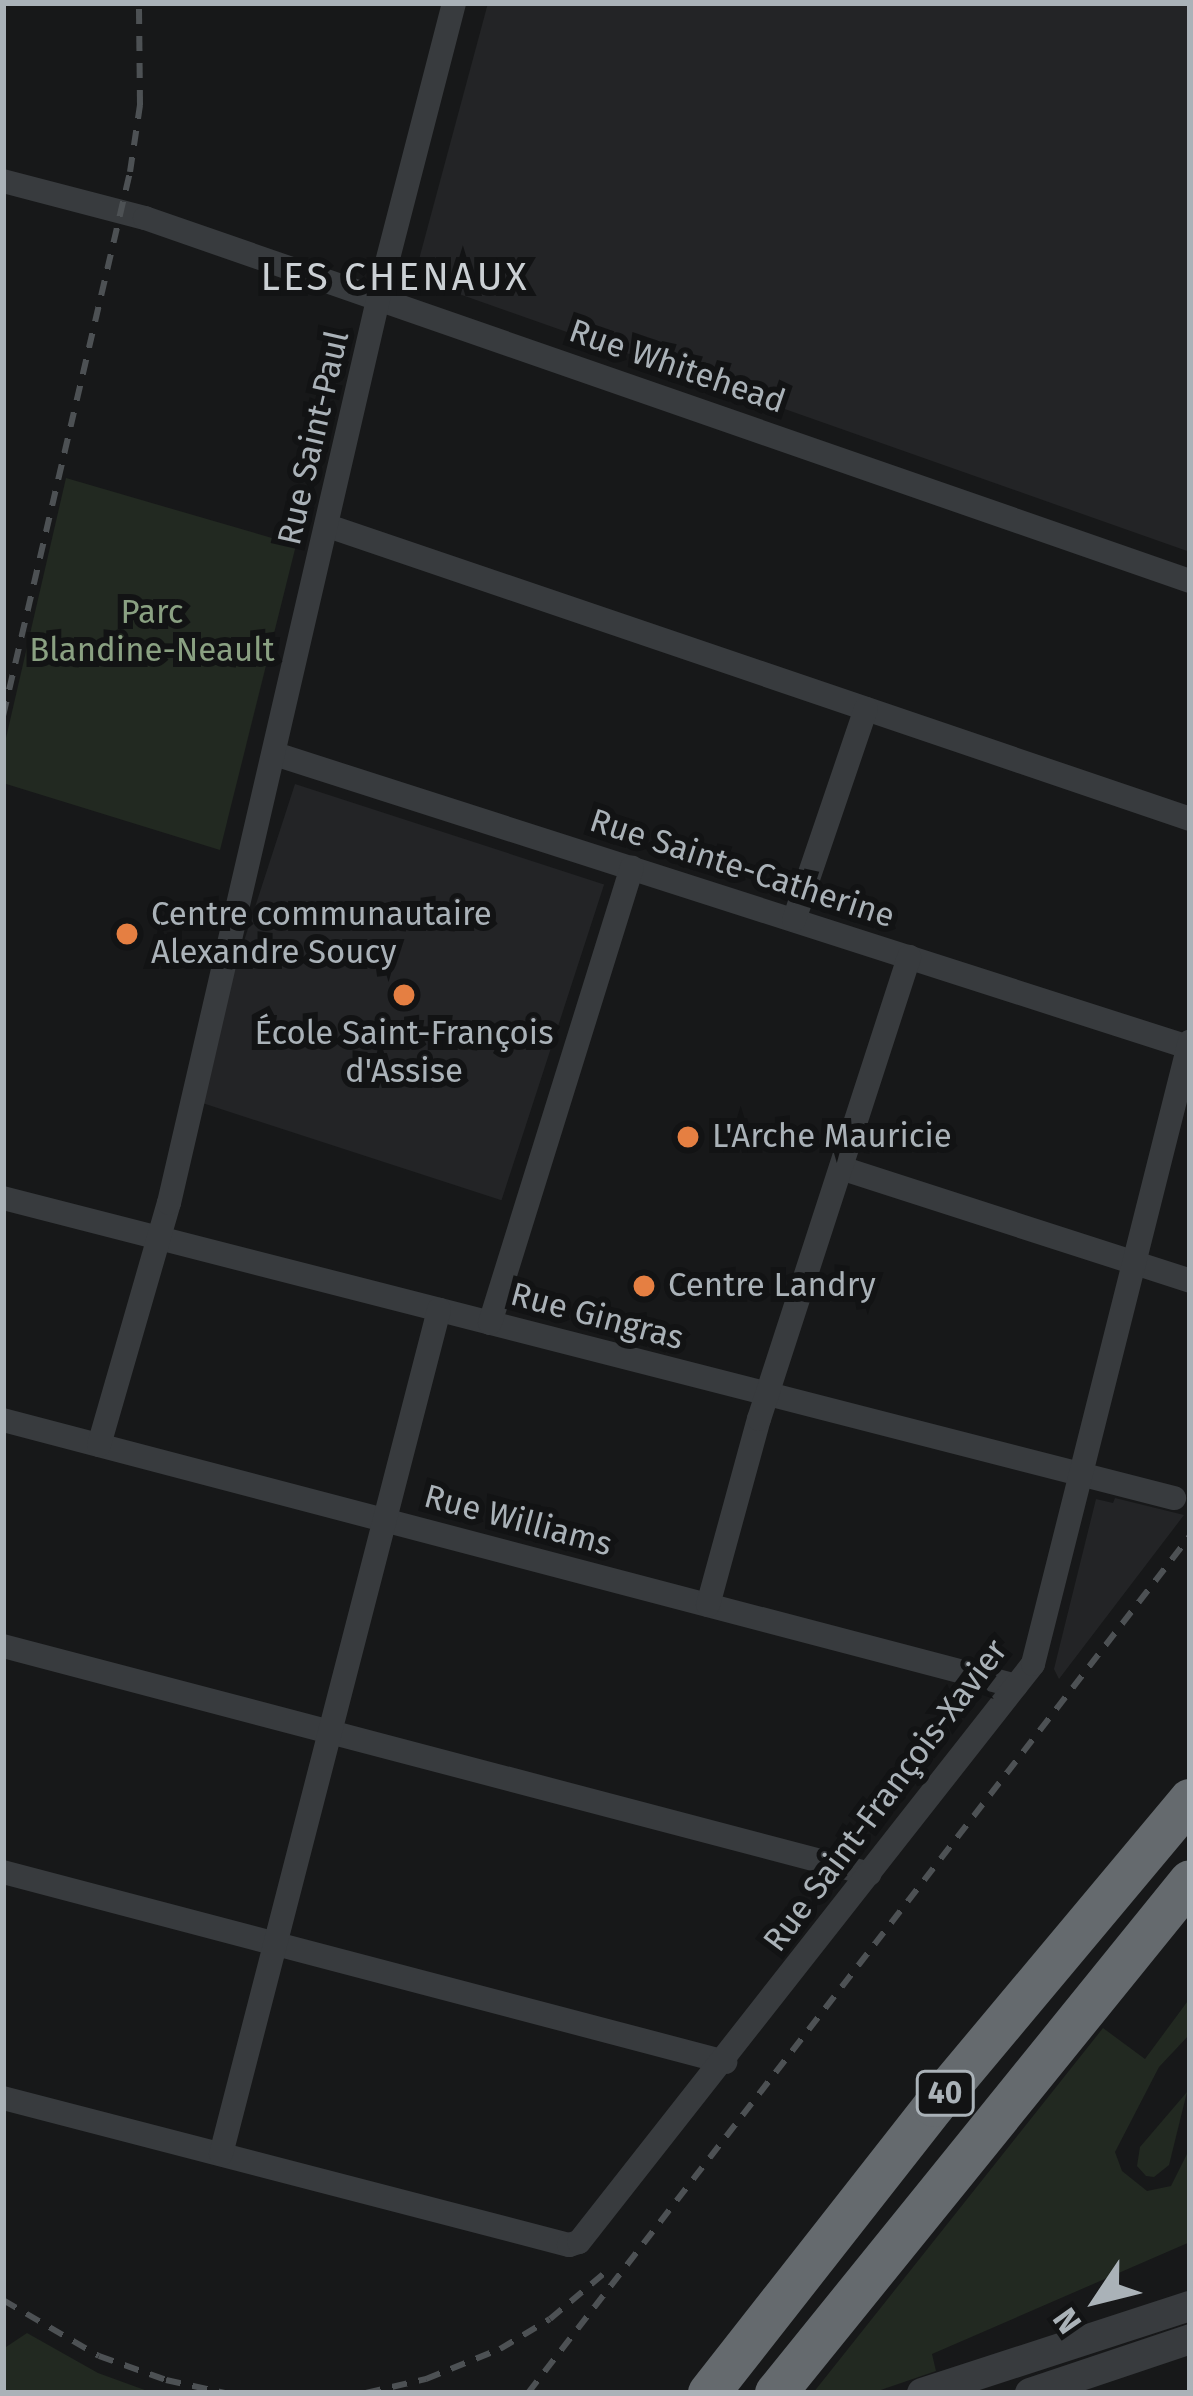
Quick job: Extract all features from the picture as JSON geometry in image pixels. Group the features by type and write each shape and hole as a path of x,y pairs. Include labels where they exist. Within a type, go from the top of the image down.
{"highway":[{"name":"40","path":"709,2393 934,2106 1190,1800"},
{"name":"40","path":"776,2393 1190,1881"}],"street":[{"name":"Rue Saint-Paul","path":"99,1445 158,1237 379,298 454,3"},
{"name":"Rue Whitehead","path":"3,182 121,210 1190,581"},
{"path":"328,526 1190,819"},
{"path":"794,920 866,709"},
{"name":"Rue Sainte-Catherine","path":"275,754 1189,1044"},
{"path":"490,1323 632,868"},
{"path":"708,1605 766,1395 909,957"},
{"name":"Rue Saint-François-Xavier","path":"221,2154 574,2245 725,2062 1033,1664 1189,1044"},
{"path":"841,1168 1190,1280"},
{"name":"Rue Gingras","path":"3,1198 1174,1498"},
{"path":"3,2098 221,2154 439,1310"},
{"name":"Rue Williams","path":"3,1420 1016,1686"},
{"path":"3,1646 870,1874"},
{"path":"3,1872 725,2062"},
{"path":"922,2393 1190,2306"},
{"path":"1030,2393 1190,2339"}],"shaded area":[{"path":"488,3 1190,3 1190,552 414,278"},
{"name":"École Saint-François d'Assise","path":"295,784 604,884 501,1200 192,1100"},
{"path":"1115,1498 1184,1515 1059,1679 1054,1669 1096,1499 1113,1503"}],"green space":[{"name":"Parc Blandine-Neault","path":"66,478 296,545 220,850 3,783 3,751"},
{"path":"1190,1998 1190,2034 1159,2067 1115,2152 1122,2171 1147,2191 1171,2186 1190,2148 1190,2242 932,2354 936,2371 872,2393 813,2393 1103,2028 1145,2059"},
{"path":"1187,2092 1169,2165 1154,2177 1146,2176 1137,2166 1140,2147"},
{"path":"27,2333 98,2373 153,2393 3,2393 3,2349"}],"railway":[{"path":"3,716 130,172 140,105 139,3"},
{"path":"528,2393 1190,1536"},
{"path":"366,2393 426,2379 500,2349 550,2319 608,2270"},
{"path":"3,2300 99,2356 166,2380 225,2393"}],"place":[{"name":"Centre communautaire Alexandre Soucy","path":"127,934"},
{"name":"École Saint-François d'Assise","path":"404,995"},
{"name":"L'Arche Mauricie","path":"688,1137"},
{"name":"Centre Landry","path":"644,1286"}],"district":[{"name":"LES CHENAUX","path":"395,277"}]}
